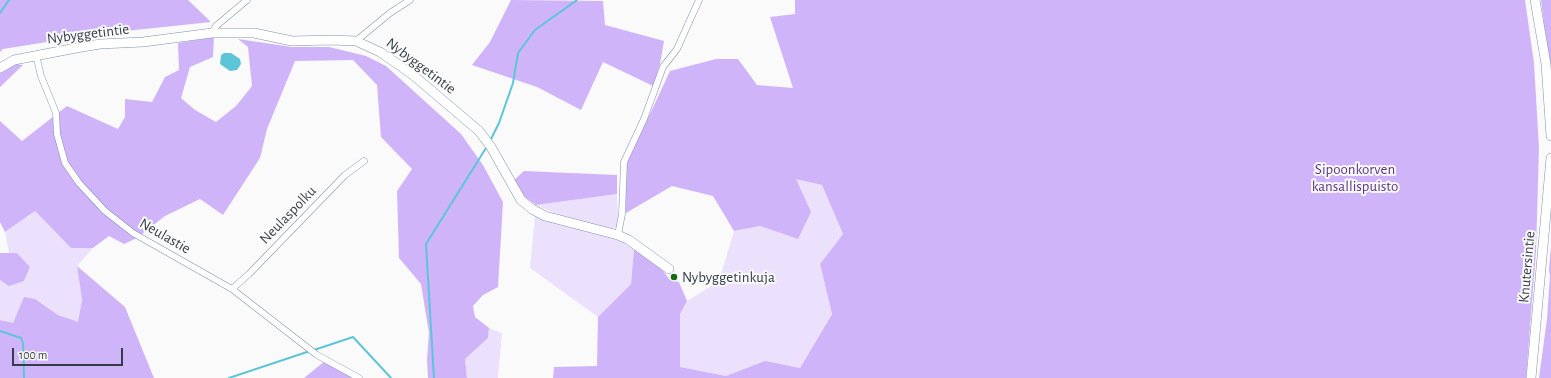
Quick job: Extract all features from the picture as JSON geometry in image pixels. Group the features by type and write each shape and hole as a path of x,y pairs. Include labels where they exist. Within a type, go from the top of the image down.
{"street":[{"path":"212,33 216,26 247,0"},
{"path":"356,41 390,13 410,0"},
{"path":"618,235 622,214 624,162 644,119 663,66 677,49 700,0"},
{"path":"1535,0 1546,64 1551,136"},
{"name":"Nybyggetintie","path":"0,68 14,60 100,44 143,42 212,33 254,33 292,41 356,41 380,52 413,75 479,131 491,147 521,200 532,209 545,216 618,235 629,240 669,269"},
{"name":"Neulastie","path":"36,55 41,76 56,112 57,134 65,163 79,183 105,211 121,224 232,289 316,354 359,378"},
{"name":"Knutersintie","path":"1531,378 1551,158"},
{"name":"Neulaspolku","path":"232,289 249,274 345,175 364,161"}],"shaded area":[{"path":"795,178 822,185 843,234 820,264 832,313 800,368 765,362 726,376 680,367 680,314 687,301 719,281 734,231 760,226 798,239"},
{"path":"617,194 618,219 616,227 610,230 554,213 537,205"},
{"path":"35,211 71,248 93,248 77,266 82,300 78,323 58,315 35,299 13,324 0,320 0,280 9,285 24,281 30,267 17,253 9,253 5,232"},
{"path":"535,216 614,238 634,249 631,284 598,317 530,268"},
{"path":"489,328 502,333 498,378 467,378 465,359 488,338"}],"green space":[{"path":"0,0 188,0 211,22 97,34 3,49 0,52"},
{"path":"511,0 603,1 605,25 664,41 660,64 653,86 603,62 581,110 537,87 472,65 490,42"},
{"name":"Sipoonkorven kansallispuisto","path":"795,0 1525,0 1534,63 1539,148 1536,251 1526,378 553,378 554,367 597,366 598,317 631,284 634,249 661,268 670,280 679,282 687,301 680,314 680,367 726,376 765,361 800,368 832,314 820,264 843,234 822,185 796,179 811,212 798,239 760,226 734,231 713,196 672,186 626,213 625,192 628,161 670,71 716,59 738,59 757,85 793,88 770,17 795,14"},
{"path":"1541,0 1551,0 1551,83 1549,63"},
{"path":"214,37 213,57 190,67 181,98 195,110 216,122 236,106 252,86 248,47 238,39 292,47 329,47 366,56 386,66 461,134 483,165 503,202 498,287 483,295 473,306 475,317 489,328 488,338 465,359 467,378 428,378 427,359 429,333 421,284 399,258 397,191 412,169 381,137 377,85 353,60 295,61 267,129 260,158 223,215 200,199 165,216 137,238 124,244 109,236 93,248 71,248 35,211 5,232 0,222 0,121 22,141 67,106 118,129 125,117 125,99 152,102 165,77 179,70 178,43"},
{"path":"15,64 23,65 0,87 0,73"},
{"path":"524,171 617,175 617,194 536,205 525,197 514,180"},
{"path":"1551,246 1551,378 1539,378 1547,319"},
{"path":"0,253 17,253 30,267 24,281 9,286 0,280"},
{"path":"77,266 125,307 154,378 0,378 0,320 13,323 24,297 35,299 58,315 78,322 82,300"},
{"path":"325,361 352,378 304,378"}],"water":[{"path":"224,53 231,53 240,59 241,64 237,70 230,71 220,64 221,55"}],"waterway":[{"path":"0,13 9,0"},
{"path":"491,139 499,123 513,83 518,53 535,30 577,0"},
{"path":"434,378 426,244 486,148"},
{"path":"0,331 21,338 23,343 24,378"},
{"path":"314,350 353,337 391,378"},
{"path":"229,378 310,351"}],"place":[{"name":"Nybyggetinkuja","path":"674,277"}]}
